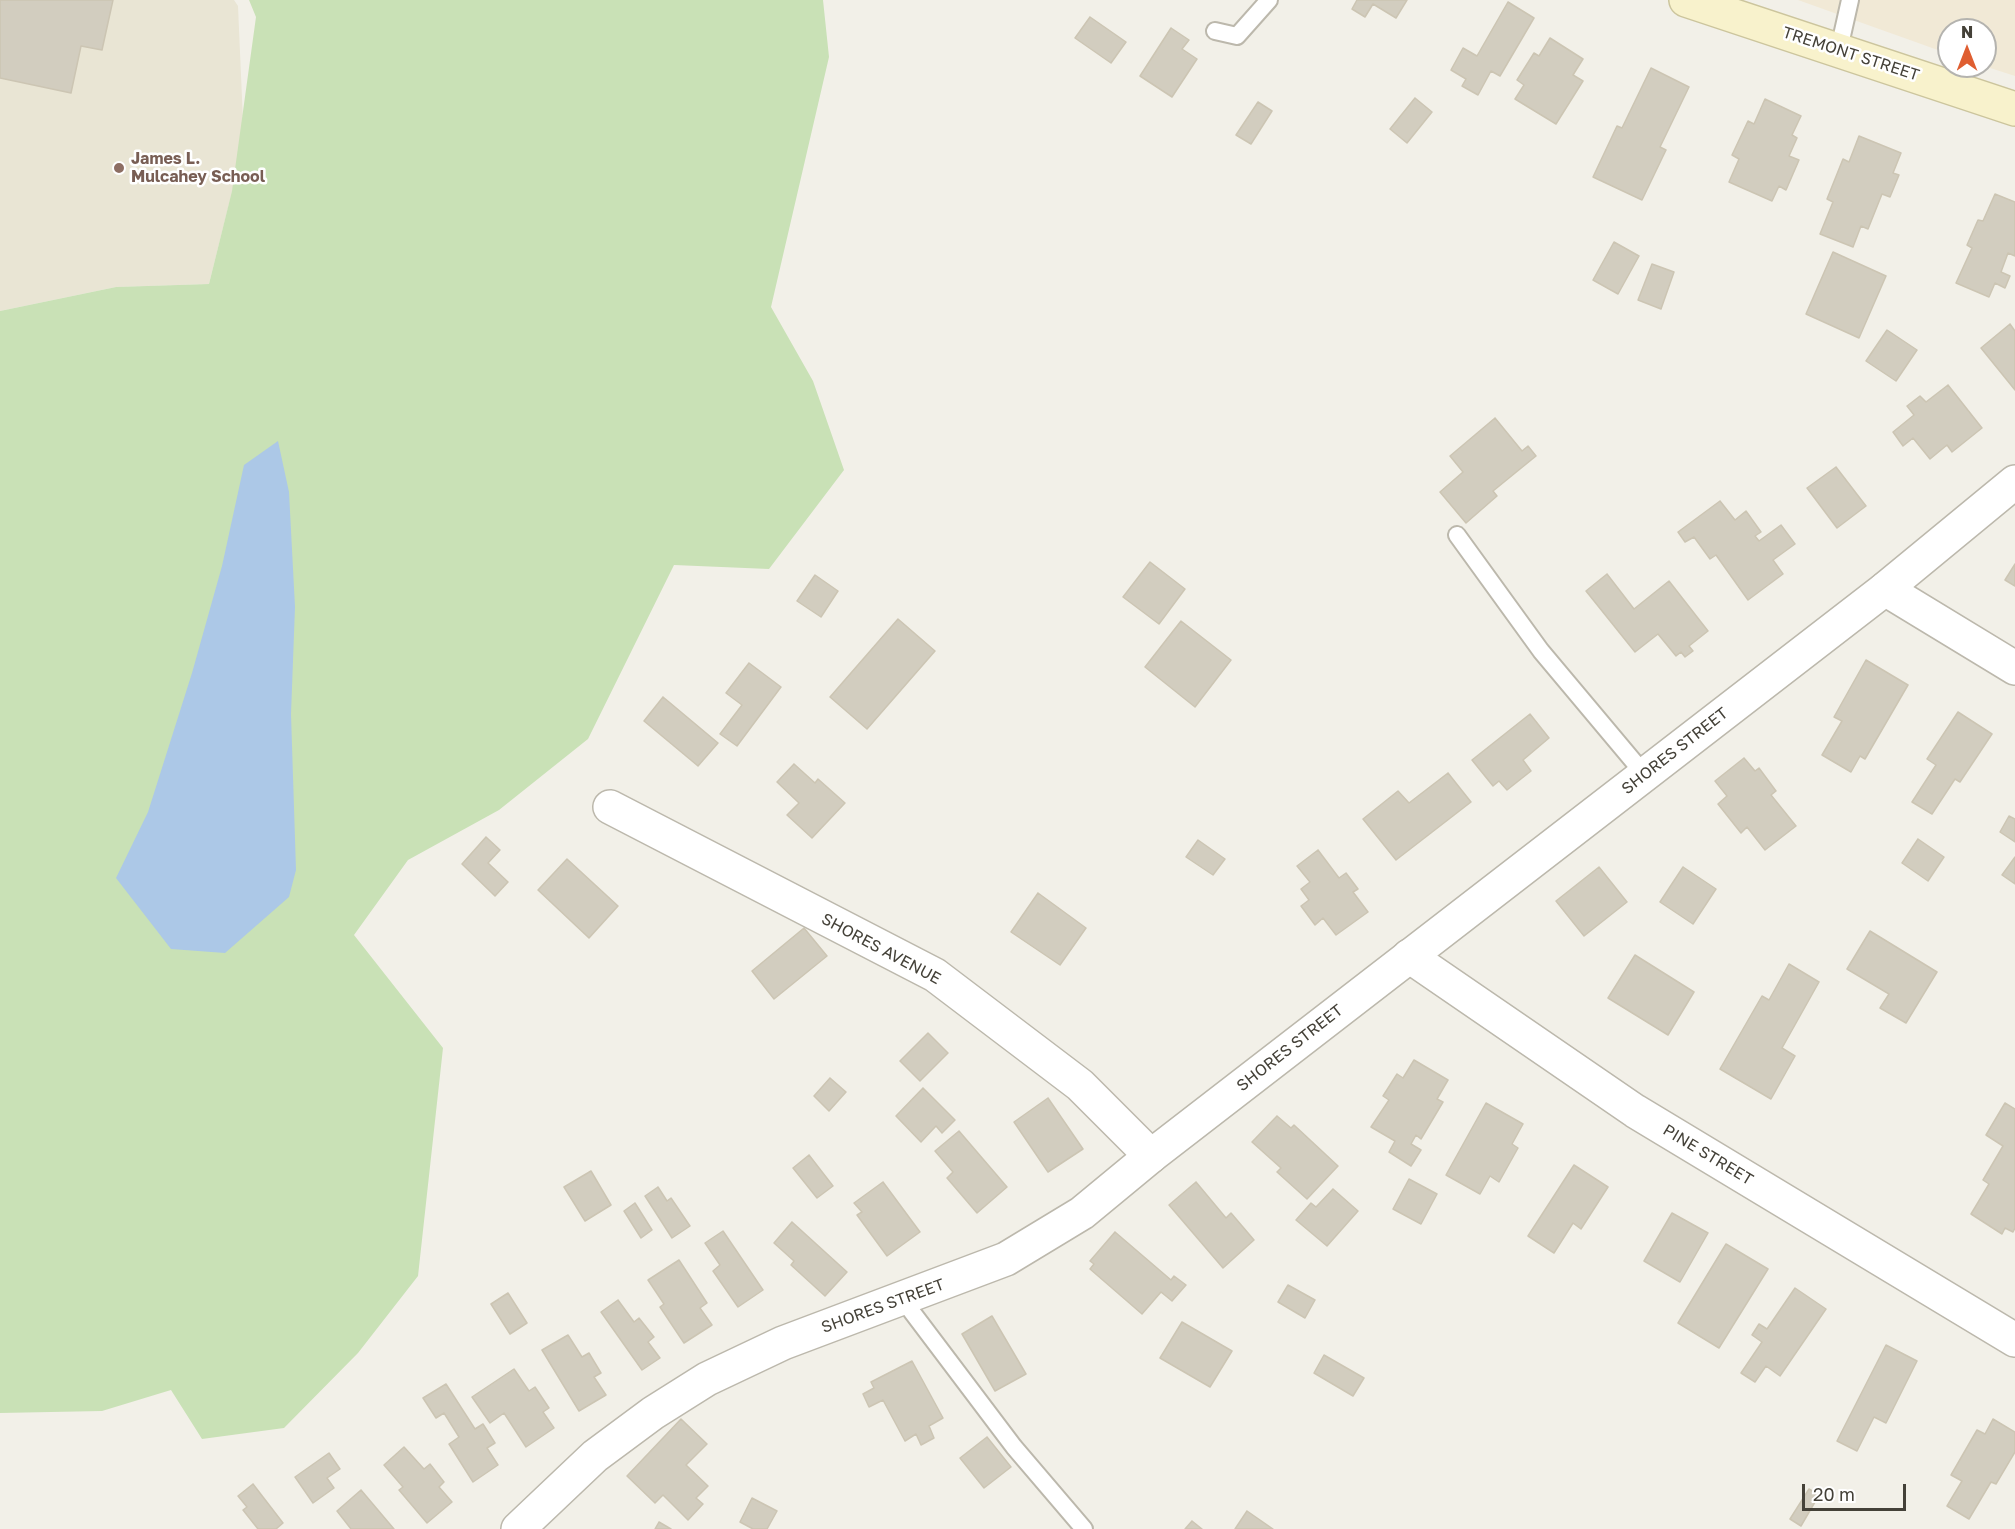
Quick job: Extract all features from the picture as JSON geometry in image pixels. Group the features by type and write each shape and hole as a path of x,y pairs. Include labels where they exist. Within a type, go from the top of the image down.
{"main road":[{"name":"TREMONT STREET","path":"1686,0 2015,109"}],"street":[{"name":"SHORES STREET","path":"518,1529 595,1456 653,1413 699,1384 757,1354 985,1268 1032,1244 1082,1213 1151,1156 1885,589 2015,482"},
{"path":"1885,589 2015,668"},
{"name":"SHORES AVENUE","path":"610,807 935,975 1080,1085 1151,1156"},
{"name":"PINE STREET","path":"1409,956 1635,1111 2015,1340"}],"lane":[{"path":"1215,31 1237,36 1269,0"},
{"path":"1839,49 1850,0"},
{"path":"1458,535 1541,651 1645,775"},
{"path":"903,1300 1014,1447 1084,1529"}],"shaded area":[{"name":"James L. Mulcahey School","path":"0,0 234,0 238,6 244,144 209,284 116,287 0,311"},
{"path":"1798,0 2015,0 2015,76 1997,70 1997,18 1937,18 1937,50"}],"green space":[{"path":"249,0 823,0 829,57 771,307 813,381 844,470 769,569 674,565 588,739 499,810 408,860 354,935 443,1048 418,1276 358,1353 284,1428 202,1439 171,1390 102,1411 0,1413 0,311 116,287 209,284 232,191 256,17"}],"water":[{"path":"278,441 289,492 295,607 291,714 296,870 289,897 225,953 171,949 116,878 148,812 192,673 222,566 244,465"}],"building":[{"path":"0,0 113,0 102,50 81,46 71,93 0,78"},
{"path":"1357,0 1407,0 1396,18 1373,4 1365,17 1352,9"},
{"path":"1508,2 1534,18 1500,76 1491,71 1478,95 1462,86 1466,79 1451,70 1463,48 1477,56"},
{"path":"1090,17 1126,42 1111,63 1075,38"},
{"path":"1171,28 1189,40 1182,49 1197,59 1172,97 1140,76"},
{"path":"1550,38 1583,59 1573,75 1583,81 1556,124 1515,99 1524,85 1517,80 1534,53 1539,56"},
{"path":"1651,68 1689,87 1660,147 1666,150 1642,200 1593,177 1617,126 1622,128"},
{"path":"1415,98 1432,112 1407,143 1390,129"},
{"path":"1765,99 1801,116 1792,135 1797,138 1789,156 1799,160 1786,190 1779,186 1772,201 1729,182 1739,159 1732,155 1748,121 1754,124"},
{"path":"1258,102 1272,111 1251,144 1236,135"},
{"path":"1859,136 1901,153 1893,173 1899,175 1890,197 1882,194 1868,229 1861,226 1853,247 1820,234 1833,202 1827,199 1843,159 1849,162"},
{"path":"1995,194 2015,202 2015,256 2008,253 2001,272 2010,276 2005,288 1995,283 1989,297 1956,283 1972,248 1967,245 1978,220 1983,221"},
{"path":"1614,242 1639,256 1618,294 1593,280"},
{"path":"1833,252 1886,276 1859,338 1806,314"},
{"path":"1652,264 1674,272 1661,309 1638,300"},
{"path":"2010,324 2015,331 2015,390 1981,348"},
{"path":"1887,330 1917,350 1896,381 1866,361"},
{"path":"1948,385 1982,428 1952,452 1947,445 1930,459 1913,438 1903,446 1893,432 1914,415 1907,406 1920,396 1926,402"},
{"path":"1495,418 1522,451 1528,446 1536,456 1493,491 1497,496 1466,523 1440,492 1463,472 1450,456"},
{"path":"1836,467 1866,506 1837,528 1807,488"},
{"path":"1720,501 1735,520 1746,511 1761,532 1755,536 1759,541 1781,525 1795,544 1773,560 1783,574 1748,600 1716,555 1710,559 1694,537 1685,542 1678,532"},
{"path":"1150,562 1185,589 1159,624 1123,597"},
{"path":"2015,564 2015,586 2005,580"},
{"path":"1607,574 1634,609 1669,581 1708,631 1689,646 1693,651 1685,657 1681,652 1676,656 1658,634 1635,652 1586,591"},
{"path":"815,575 838,591 821,617 797,601"},
{"path":"898,619 935,651 867,729 830,697"},
{"path":"1181,621 1231,660 1195,707 1145,667"},
{"path":"1866,660 1908,685 1865,759 1860,756 1851,772 1822,755 1842,721 1834,717"},
{"path":"749,663 781,687 737,746 720,734 742,705 726,693"},
{"path":"663,697 718,743 698,766 644,721"},
{"path":"1958,712 1992,734 1960,782 1955,779 1932,814 1912,802 1936,765 1927,759"},
{"path":"1530,714 1549,738 1523,760 1531,771 1507,790 1499,781 1493,786 1472,760"},
{"path":"1744,758 1755,771 1759,768 1776,791 1771,795 1796,826 1765,850 1747,827 1741,833 1718,804 1727,796 1715,781"},
{"path":"794,764 815,783 818,779 845,803 812,838 787,815 799,803 777,782"},
{"path":"1448,773 1471,802 1396,860 1363,819 1398,791 1409,803"},
{"path":"2009,816 2015,819 2015,842 2000,832"},
{"path":"486,837 500,850 488,863 508,882 495,896 462,864"},
{"path":"1918,839 1944,857 1928,881 1902,863"},
{"path":"1198,840 1225,859 1213,875 1186,857"},
{"path":"1318,850 1339,878 1346,873 1358,889 1353,892 1368,912 1336,935 1323,918 1315,925 1301,906 1309,900 1301,889 1310,882 1297,866"},
{"path":"2015,857 2015,884 2002,875"},
{"path":"567,859 618,906 589,938 538,890"},
{"path":"1599,867 1627,902 1584,936 1556,901"},
{"path":"1683,867 1716,889 1693,924 1660,902"},
{"path":"1038,893 1086,928 1060,965 1011,932"},
{"path":"804,928 827,956 774,999 752,971"},
{"path":"1870,931 1937,972 1906,1023 1880,1008 1889,994 1847,969"},
{"path":"1635,955 1694,992 1668,1035 1608,998"},
{"path":"1789,964 1819,982 1782,1048 1795,1056 1771,1099 1720,1069 1762,996 1769,1000"},
{"path":"928,1033 948,1053 920,1081 900,1061"},
{"path":"1414,1060 1448,1080 1437,1099 1443,1102 1421,1139 1416,1135 1411,1144 1421,1150 1411,1166 1389,1152 1395,1141 1371,1127 1389,1100 1383,1096 1397,1074 1403,1078"},
{"path":"830,1078 846,1092 829,1111 814,1096"},
{"path":"923,1088 955,1120 942,1133 936,1126 921,1142 896,1116"},
{"path":"1048,1098 1083,1149 1048,1172 1014,1122"},
{"path":"1486,1103 1523,1124 1512,1144 1518,1148 1499,1182 1490,1176 1480,1194 1446,1175"},
{"path":"2005,1103 2015,1109 2015,1228 2013,1232 2005,1228 2002,1234 1971,1214 1989,1184 1983,1180 2003,1146 1986,1135"},
{"path":"1277,1116 1291,1128 1294,1125 1338,1166 1307,1199 1277,1172 1281,1168 1252,1142"},
{"path":"959,1131 1007,1187 977,1213 947,1178 953,1172 935,1151"},
{"path":"809,1155 833,1186 817,1198 793,1168"},
{"path":"1574,1165 1608,1187 1581,1229 1573,1223 1554,1253 1528,1236"},
{"path":"591,1171 611,1205 585,1221 564,1187"},
{"path":"1409,1179 1437,1194 1421,1224 1393,1209"},
{"path":"883,1182 920,1232 887,1256 857,1215 862,1212 854,1203"},
{"path":"1196,1182 1226,1218 1231,1213 1254,1240 1223,1268 1169,1205"},
{"path":"658,1187 667,1201 671,1198 690,1226 672,1238 645,1196"},
{"path":"1333,1189 1358,1211 1327,1246 1296,1220 1311,1203 1316,1207"},
{"path":"635,1203 652,1230 641,1238 624,1211"},
{"path":"1672,1213 1708,1233 1680,1282 1644,1261"},
{"path":"792,1222 847,1272 825,1296 791,1265 794,1261 774,1243"},
{"path":"723,1231 763,1290 738,1307 713,1271 720,1265 705,1243"},
{"path":"1115,1232 1171,1280 1174,1276 1186,1285 1172,1301 1161,1292 1142,1314 1090,1269 1094,1264 1090,1261"},
{"path":"1726,1244 1768,1269 1719,1348 1678,1323"},
{"path":"679,1260 707,1303 700,1308 712,1325 684,1343 660,1307 664,1304 648,1280"},
{"path":"1288,1285 1315,1300 1305,1318 1278,1302"},
{"path":"1795,1288 1826,1309 1780,1376 1766,1366 1755,1382 1741,1373 1762,1342 1752,1335 1759,1324 1767,1329"},
{"path":"508,1293 527,1323 510,1334 491,1304"},
{"path":"618,1300 634,1322 639,1318 654,1337 648,1342 660,1358 642,1370 601,1312"},
{"path":"992,1316 1026,1374 995,1391 962,1334"},
{"path":"1182,1322 1232,1351 1210,1387 1160,1358"},
{"path":"568,1335 582,1357 589,1353 601,1373 594,1377 606,1395 579,1411 542,1350"},
{"path":"1886,1345 1917,1361 1886,1423 1874,1417 1857,1451 1837,1441"},
{"path":"1324,1355 1364,1378 1353,1396 1314,1373"},
{"path":"912,1361 943,1418 929,1426 934,1438 921,1445 916,1434 905,1441 883,1400 869,1407 863,1394 874,1388 871,1382"},
{"path":"514,1369 529,1391 535,1387 549,1408 543,1412 554,1428 526,1447 504,1413 490,1423 472,1397"},
{"path":"446,1384 475,1429 483,1424 495,1443 487,1448 498,1465 473,1482 449,1444 459,1437 444,1413 436,1418 423,1398"},
{"path":"681,1419 707,1444 686,1465 708,1486 696,1498 703,1504 688,1520 663,1495 655,1503 627,1476"},
{"path":"1993,1419 2015,1432 2015,1452 1996,1484 1991,1482 1969,1519 1947,1506 1962,1481 1951,1475 1977,1430 1985,1434"},
{"path":"987,1437 1011,1467 984,1488 960,1458"},
{"path":"404,1447 424,1469 430,1464 444,1482 439,1487 452,1502 427,1523 399,1490 403,1487 384,1465"},
{"path":"329,1453 340,1469 327,1478 334,1488 313,1503 295,1477"},
{"path":"253,1484 283,1523 276,1529 258,1529 243,1510 247,1507 238,1496"},
{"path":"1809,1489 1819,1495 1801,1526 1790,1519"},
{"path":"361,1490 394,1529 351,1529 337,1511"},
{"path":"752,1498 777,1511 767,1529 753,1529 740,1522"},
{"path":"1247,1511 1273,1529 1235,1529"},
{"path":"1192,1521 1202,1529 1185,1529"},
{"path":"659,1522 671,1529 655,1529"}],"place":[{"name":"James L. Mulcahey School","path":"119,168"}]}
